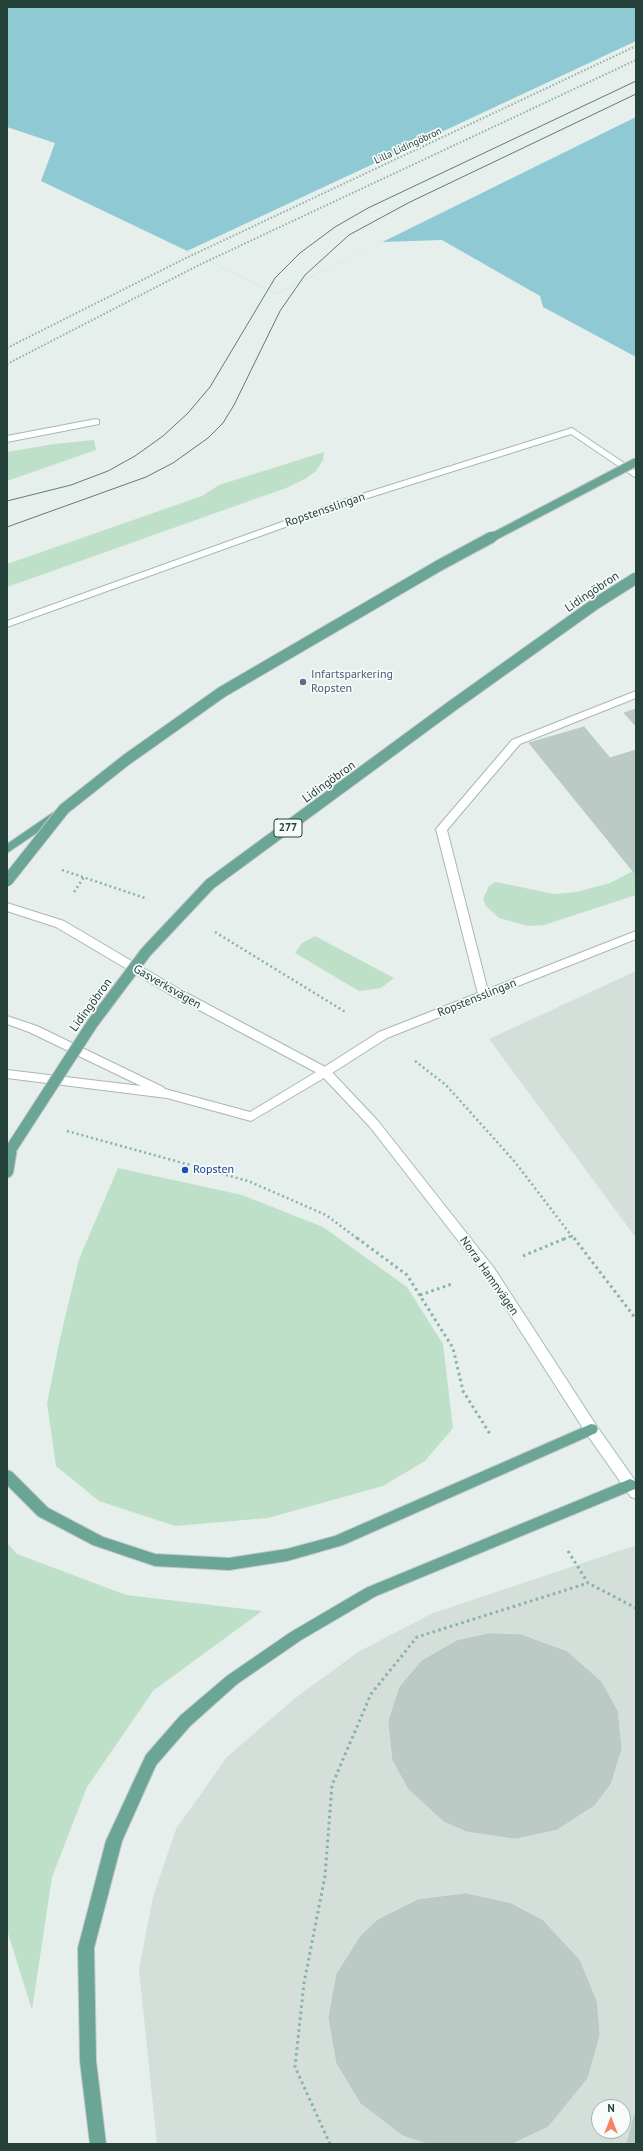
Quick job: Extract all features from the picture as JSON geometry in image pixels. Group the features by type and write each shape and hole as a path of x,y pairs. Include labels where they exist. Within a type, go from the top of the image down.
{"main road":[{"path":"7,849 64,810 126,760 229,688 440,565 636,462"},
{"name":"Lidingöbron","path":"9,1152 97,1018 146,952 210,884 452,706 595,604 636,578"},
{"path":"7,881 64,810"},
{"path":"7,1173 9,1152"},
{"path":"7,1476 43,1512 98,1541 155,1560 229,1564 287,1555 338,1542 591,1429"},
{"path":"98,2144 88,2061 86,1948 114,1841 151,1760 185,1721 232,1680 296,1636 372,1592 547,1519 633,1489"}],"street":[{"path":"7,438 96,422"},
{"name":"Ropstensslingan","path":"7,624 349,501 572,431 636,475"},
{"path":"483,995 441,829 516,742 636,694"},
{"name":"Gasverksvägen","path":"7,907 60,924 175,992 325,1072"},
{"name":"Ropstensslingan","path":"167,1094 251,1117 383,1035 636,935"},
{"path":"7,1020 34,1029 167,1094"},
{"name":"Norra Hamnvägen","path":"325,1072 374,1124 489,1271 591,1429 633,1489"},
{"path":"7,1074 167,1094"}],"path":[{"name":"Lilla Lidingöbron","path":"7,348 186,258 636,46"},
{"name":"Lilla Lidingöbron","path":"7,364 199,266 636,60"},
{"path":"73,894 84,877"},
{"path":"383,1035 452,1091 515,1162 636,1319"},
{"path":"60,1130 248,1181 326,1215 407,1275 453,1348 463,1391 509,1465"},
{"path":"547,1519 588,1583 636,1608"},
{"path":"330,2144 295,2067 304,1983 325,1876 332,1785 371,1694 418,1637 588,1583"}],"shaded area":[{"path":"636,971 636,1238 489,1039"},
{"path":"636,1545 636,2144 157,2144 139,1969 153,1897 176,1829 227,1757 294,1699 358,1652 431,1614"}],"green space":[{"path":"94,440 96,450 7,481 7,452 54,444"},
{"path":"324,452 323,460 316,471 305,479 286,488 7,587 7,564 202,496 219,485"},
{"path":"633,871 636,875 636,895 544,925 528,926 499,918 486,906 483,899 489,886 496,882 554,894 576,892 610,883"},
{"path":"315,936 394,978 381,988 359,991 295,953 302,943"},
{"path":"118,1168 242,1195 323,1227 407,1287 443,1344 453,1428 425,1461 383,1486 268,1518 175,1526 99,1501 56,1466 47,1403 59,1343 79,1259"},
{"path":"7,1543 17,1554 126,1595 262,1611 153,1691 87,1787 52,1877 32,2010 7,1930"}],"water":[{"path":"7,7 636,7 636,357 543,307 540,296 442,240 382,242 277,294 41,181 55,143 7,127"}],"pier":[{"path":"636,41 636,117 277,294 187,251"}],"building":[{"path":"636,709 636,726 624,713"},
{"path":"584,727 610,758 636,750 636,875 529,743"},
{"path":"489,1634 521,1635 567,1652 601,1682 617,1711 621,1749 610,1784 594,1805 557,1829 515,1838 467,1831 444,1821 409,1789 393,1760 389,1721 400,1687 422,1661 457,1641"},
{"path":"466,1894 511,1904 543,1921 579,1960 596,2001 599,2035 587,2078 548,2126 510,2144 431,2144 403,2135 361,2103 337,2063 329,2018 337,1974 361,1936 378,1920 418,1900"},
{"path":"636,2114 636,2144 627,2144 628,2139 631,2139 631,2129"}],"tram line":[{"path":"7,501 71,485 108,471 135,456 163,436 188,413 210,387 275,278 300,253 335,227 368,208 636,81"},
{"path":"7,527 146,477 173,463 208,438 223,423 234,405 280,311 305,275 349,235 408,203 636,94"}],"place":[{"name":"Infartsparkering Ropsten","path":"303,682"},
{"name":"Ropsten","path":"185,1170"}]}
